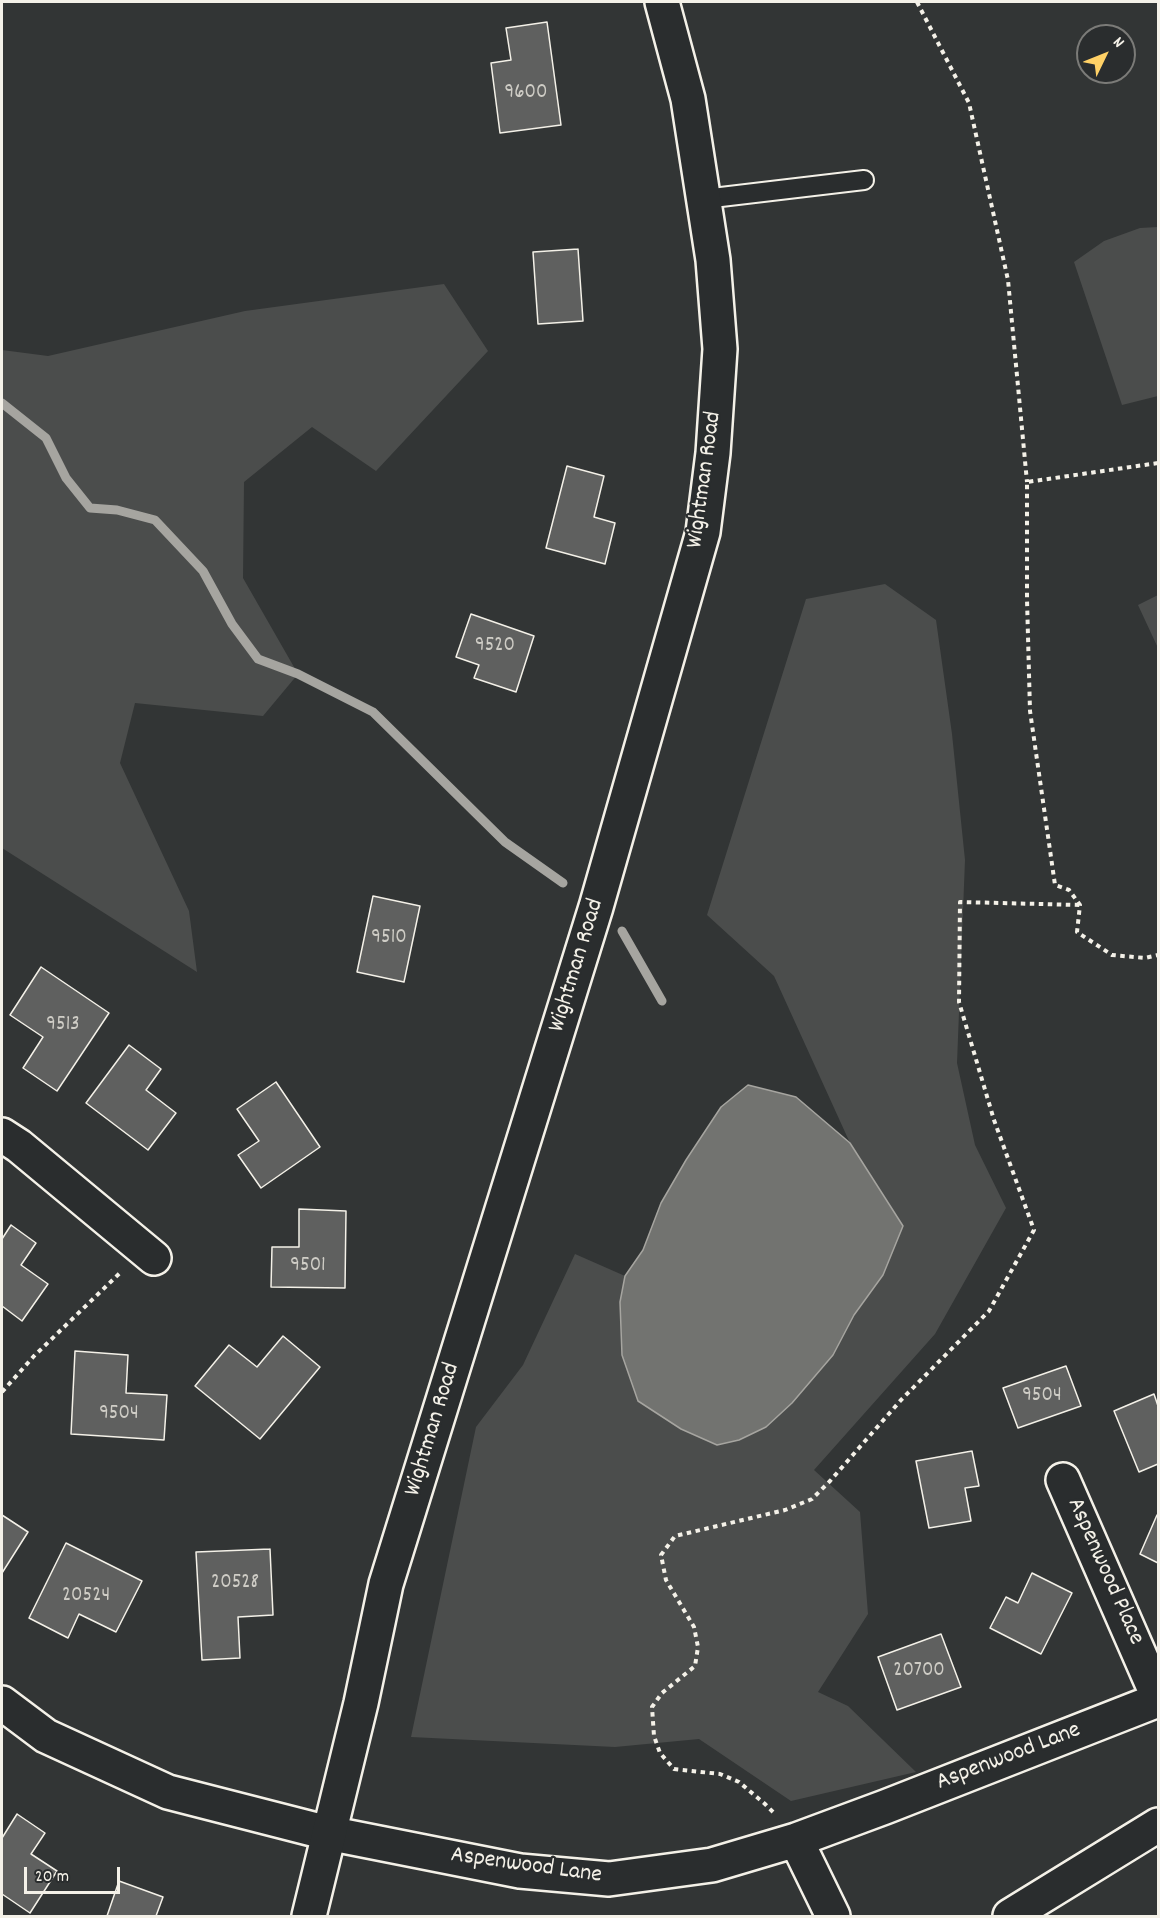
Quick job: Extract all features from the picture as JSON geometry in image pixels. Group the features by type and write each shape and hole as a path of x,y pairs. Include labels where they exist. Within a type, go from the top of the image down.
{"main road":[{"name":"Wightman Road","path":"309,1917 361,1703 386,1584 593,917 703,532 714,453 720,349 713,260 688,99 662,2"},
{"path":"2,1135 19,1146 150,1254"},
{"name":"Aspenwood Place","path":"1063,1480 1158,1699"},
{"name":"Aspenwood Lane","path":"2,1703 46,1736 168,1792 328,1833 520,1871 609,1880 712,1865 796,1840 1158,1699"},
{"path":"1010,1917 1158,1825"},
{"path":"796,1840 833,1917"}],"lane":[{"path":"704,199 864,180"}],"path":[{"path":"916,2 969,103 1008,280 1028,482 1027,599 1030,711 1055,885 1069,890 1080,905 1077,932 1112,955 1145,958 1158,955"},
{"path":"1028,482 1158,463"},
{"path":"796,1840 765,1804 739,1782 720,1774 674,1769 660,1753 654,1736 651,1707 662,1693 695,1666 698,1647 694,1627 666,1580 661,1555 675,1536 784,1510 812,1499 901,1400 989,1311 1034,1230 994,1120 959,1002 960,902 1080,905"},
{"path":"2,1392 98,1293 150,1254"}],"shaded area":[{"path":"1158,227 1158,396 1122,405 1074,262 1104,241 1140,228"},
{"path":"444,284 488,351 376,471 312,427 244,482 243,578 298,674 263,716 135,703 120,763 189,911 197,972 2,848 2,350 48,356 245,311"},
{"path":"885,584 936,620 952,734 965,860 957,1063 975,1145 1006,1208 935,1334 814,1470 860,1512 868,1614 818,1692 848,1706 916,1772 791,1801 699,1739 615,1747 411,1737 476,1427 523,1365 575,1254 625,1276 620,1302 638,1400 681,1429 717,1445 766,1427 792,1403 833,1355 854,1315 883,1275 903,1226 850,1143 774,976 707,915 806,599"},
{"path":"1158,595 1158,648 1138,605"},
{"path":"748,1085 796,1097 850,1143 903,1226 883,1275 854,1315 833,1355 792,1403 766,1427 739,1440 717,1445 681,1429 638,1401 622,1355 620,1302 625,1276 643,1250 661,1203 686,1160 721,1107"}],"building":[{"path":"547,22 561,125 500,133 491,63 511,60 506,28"},
{"path":"578,249 583,321 538,324 533,252"},
{"path":"567,466 604,476 594,517 615,523 605,564 546,548"},
{"path":"471,614 534,636 516,692 474,678 479,665 456,657"},
{"path":"373,896 420,906 404,982 357,972"},
{"path":"41,967 109,1013 57,1091 23,1068 43,1037 10,1015"},
{"path":"129,1045 161,1069 146,1090 176,1113 148,1150 86,1103"},
{"path":"276,1082 320,1147 261,1188 238,1155 259,1141 237,1109"},
{"path":"299,1209 346,1211 345,1288 271,1287 272,1247 299,1247"},
{"path":"11,1225 36,1243 21,1265 48,1284 22,1321 2,1306 2,1239"},
{"path":"283,1336 320,1367 260,1439 195,1386 229,1345 257,1367"},
{"path":"75,1351 128,1355 126,1393 167,1395 164,1440 71,1434"},
{"path":"1066,1366 1081,1406 1018,1428 1003,1388"},
{"path":"1154,1394 1158,1406 1158,1464 1139,1472 1114,1411"},
{"path":"972,1451 979,1486 965,1488 971,1521 929,1528 916,1461"},
{"path":"2,1515 28,1532 2,1573"},
{"path":"1158,1516 1158,1563 1140,1554"},
{"path":"66,1543 142,1581 116,1632 79,1614 68,1638 29,1618"},
{"path":"270,1549 273,1615 238,1617 240,1658 202,1660 196,1552"},
{"path":"1032,1573 1072,1593 1041,1654 990,1628 1006,1597 1018,1603"},
{"path":"941,1634 961,1687 897,1710 878,1657"},
{"path":"17,1814 45,1833 31,1854 57,1871 30,1913 2,1894 2,1838"},
{"path":"119,1881 163,1897 156,1916 107,1916"}],"waterway":[{"path":"2,403 46,438 66,478 90,508 117,510 155,520 203,571 232,624 258,659 298,674 373,712 505,842 563,883"},
{"path":"622,931 662,1001"}]}
